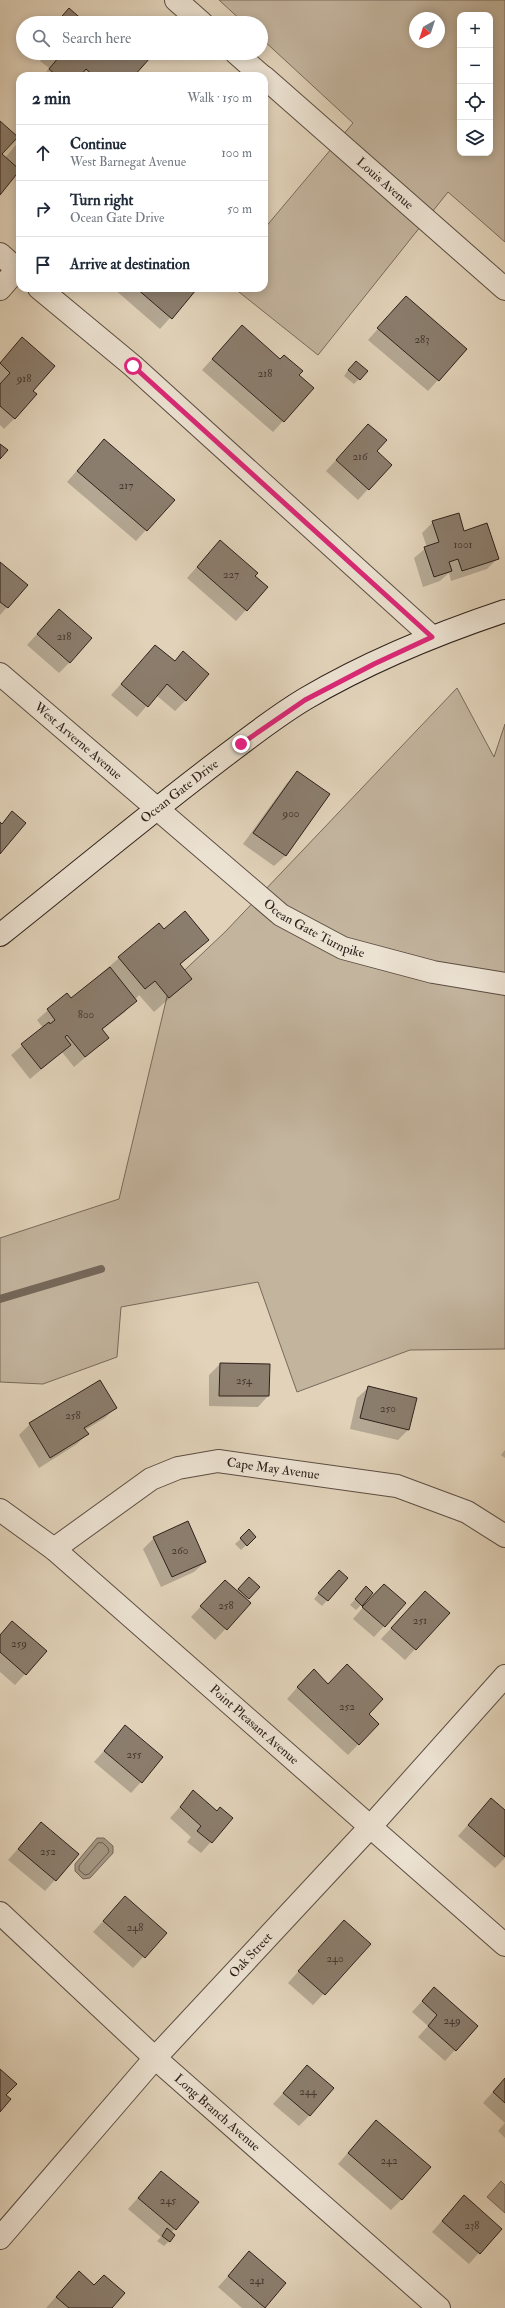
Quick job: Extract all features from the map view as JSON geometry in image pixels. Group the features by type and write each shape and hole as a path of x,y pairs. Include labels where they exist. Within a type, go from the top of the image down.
{"street":[{"path":"176,0 194,16"},
{"name":"Louis Avenue","path":"244,60 257,72"},
{"name":"Louis Avenue","path":"268,81 505,289"},
{"path":"0,254 16,267"},
{"path":"0,289 16,272"},
{"path":"44,292 133,366 432,637"},
{"name":"Ocean Gate Drive","path":"0,936 155,810 241,744 305,700 374,664 432,637 505,611"},
{"name":"West Arverne Avenue","path":"0,674 155,810"},
{"name":"Ocean Gate Turnpike","path":"155,810 281,915 343,948 433,972 505,984"},
{"name":"Cape May Avenue","path":"54,1549 151,1479 178,1468 218,1460 397,1486 467,1512 505,1536"},
{"name":"Point Pleasant Avenue","path":"0,1510 54,1549 505,1945"},
{"name":"Oak Street","path":"0,2238 155,2058 371,1826 505,1676"},
{"name":"Long Branch Avenue","path":"0,1913 155,2058 438,2308"}],"shaded area":[{"path":"219,0 505,0 505,242 448,192 318,355 239,292 268,292 268,224 353,123 268,44 268,16 236,16"},
{"path":"457,688 494,757 505,724 505,1349 410,1350 297,1392 258,1282 121,1307 117,1357 43,1384 0,1382 0,1238 119,1199 170,984 225,932"}],"water":[{"path":"97,1838 104,1838 113,1846 113,1853 90,1878 83,1879 75,1871 75,1864"},
{"path":"501,2181 505,2185 505,2213 487,2197"}],"building":[{"path":"69,8 78,16 62,16"},
{"path":"56,60 148,60 138,72 89,72 86,69 83,72 52,72 49,69"},
{"path":"0,121 16,135 16,139 2,154 16,166 16,175 0,195"},
{"path":"141,292 194,292 172,319"},
{"path":"406,296 467,349 439,381 377,328"},
{"path":"242,325 280,359 284,355 303,371 299,375 314,388 284,422 212,359"},
{"path":"22,337 55,366 33,391 37,394 15,419 0,406 0,384 10,373 0,363"},
{"path":"356,361 368,371 360,380 348,370"},
{"path":"368,424 387,440 377,451 392,465 369,490 336,460"},
{"path":"104,439 175,500 147,531 77,471"},
{"path":"0,444 8,450 0,459"},
{"path":"459,513 464,531 487,523 499,559 462,571 458,559 449,562 452,571 434,577 424,547 439,542 432,521"},
{"path":"220,540 258,573 255,576 268,587 247,611 197,567"},
{"path":"0,562 28,585 8,608 0,602"},
{"path":"59,609 92,638 70,663 37,634"},
{"path":"155,645 175,661 183,651 209,674 186,701 167,684 148,707 121,684"},
{"path":"297,771 330,794 286,856 253,833"},
{"path":"12,811 26,823 0,854 0,822 2,824"},
{"path":"185,911 209,940 180,964 192,979 169,998 155,981 145,989 118,957 159,923 164,929"},
{"path":"110,967 137,1001 102,1029 109,1038 85,1057 67,1035 65,1037 71,1045 41,1069 21,1044 49,1022 50,1024 55,1020 47,1009 67,993 71,998"},
{"path":"220,1363 270,1364 269,1396 219,1396"},
{"path":"100,1380 117,1408 84,1428 89,1434 50,1458 29,1423"},
{"path":"368,1386 417,1398 409,1430 360,1418"},
{"path":"188,1521 206,1562 172,1577 153,1537"},
{"path":"249,1529 256,1537 247,1546 240,1538"},
{"path":"339,1570 348,1578 328,1601 318,1593"},
{"path":"249,1577 260,1587 249,1599 238,1589"},
{"path":"225,1580 251,1603 227,1630 200,1606"},
{"path":"384,1584 406,1603 385,1627 362,1607"},
{"path":"366,1586 373,1593 362,1606 355,1599"},
{"path":"425,1591 450,1613 416,1650 391,1628"},
{"path":"12,1621 47,1651 26,1675 0,1652 0,1635"},
{"path":"347,1664 383,1699 369,1714 379,1724 359,1745 297,1687 314,1669 328,1684"},
{"path":"125,1725 163,1757 142,1783 104,1751"},
{"path":"193,1790 217,1811 220,1807 233,1818 212,1843 197,1831 201,1826 180,1807"},
{"path":"491,1798 505,1810 505,1857 468,1825"},
{"path":"41,1822 79,1854 56,1881 18,1849"},
{"path":"125,1896 167,1933 145,1958 103,1921"},
{"path":"344,1920 371,1944 325,1995 298,1971"},
{"path":"434,1987 478,2026 456,2051 428,2026 437,2015 422,2001"},
{"path":"307,2065 334,2088 310,2116 283,2093"},
{"path":"0,2069 17,2084 6,2095 11,2099 0,2112"},
{"path":"505,2078 505,2103 493,2092"},
{"path":"376,2120 431,2167 402,2200 348,2153"},
{"path":"161,2171 199,2202 176,2230 138,2198"},
{"path":"464,2195 502,2229 480,2254 442,2221"},
{"path":"167,2228 175,2235 170,2242 162,2236"},
{"path":"249,2251 286,2283 265,2308 228,2276"},
{"path":"79,2271 94,2285 104,2275 125,2293 112,2308 69,2308 56,2297"}],"waterway":[{"path":"0,1299 101,1269"}],"route":[{"path":"133,366 432,637 374,664 305,700 241,744"}]}
